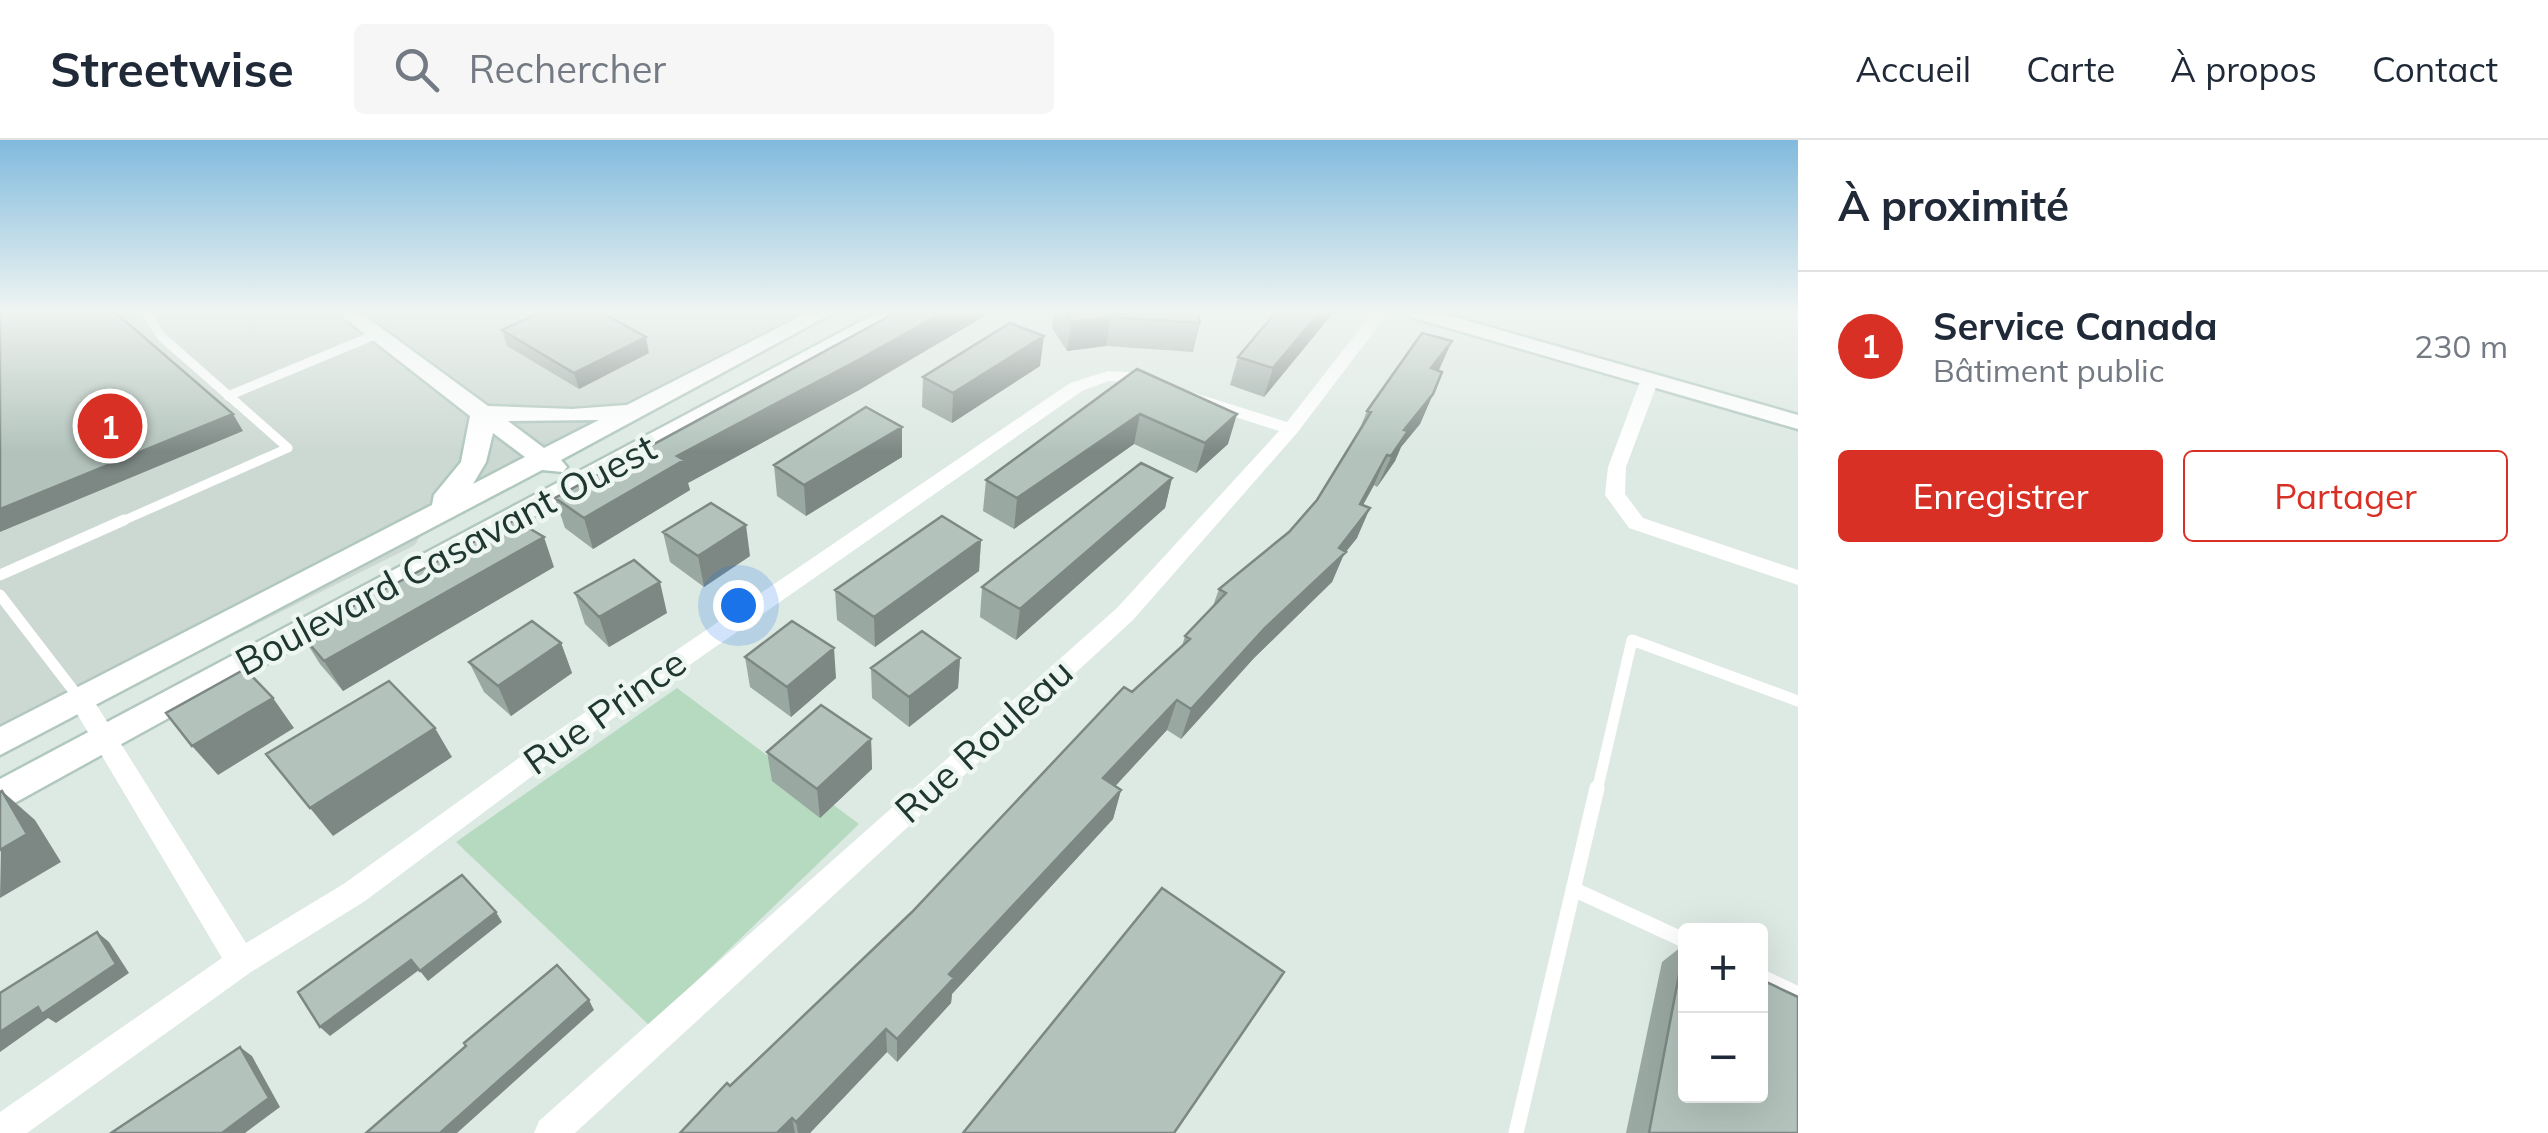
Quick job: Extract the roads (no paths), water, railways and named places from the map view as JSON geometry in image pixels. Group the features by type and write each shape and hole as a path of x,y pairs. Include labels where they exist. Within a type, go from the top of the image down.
{"street":[{"path":"410,359 576,484"},
{"name":"Boulevard Casavant Ouest","path":"0,742 732,359"},
{"name":"Boulevard Casavant Ouest","path":"0,796 806,359"},
{"name":"Rue Rouleau","path":"551,1133 1125,614 1292,429 1345,359"},
{"path":"1578,359 1798,422"},
{"name":"Rue Prince","path":"0,1132 242,962 355,892 546,752 1076,387 1108,376 1128,377 1292,429"},
{"path":"1650,380 1617,467 1616,495 1636,522 1798,578"},
{"path":"482,413 572,416 650,402"},
{"path":"421,522 467,479 480,455 482,413"},
{"path":"81,700 242,962"}],"lane":[{"path":"0,576 288,448 186,359"},
{"path":"228,396 316,359"},
{"path":"0,595 81,700"},
{"path":"1516,1133 1632,640 1798,701"},
{"path":"1573,889 1678,937"},
{"path":"1768,980 1798,994"}],"place":[{"name":"Service Canada","path":"110,426"}]}
